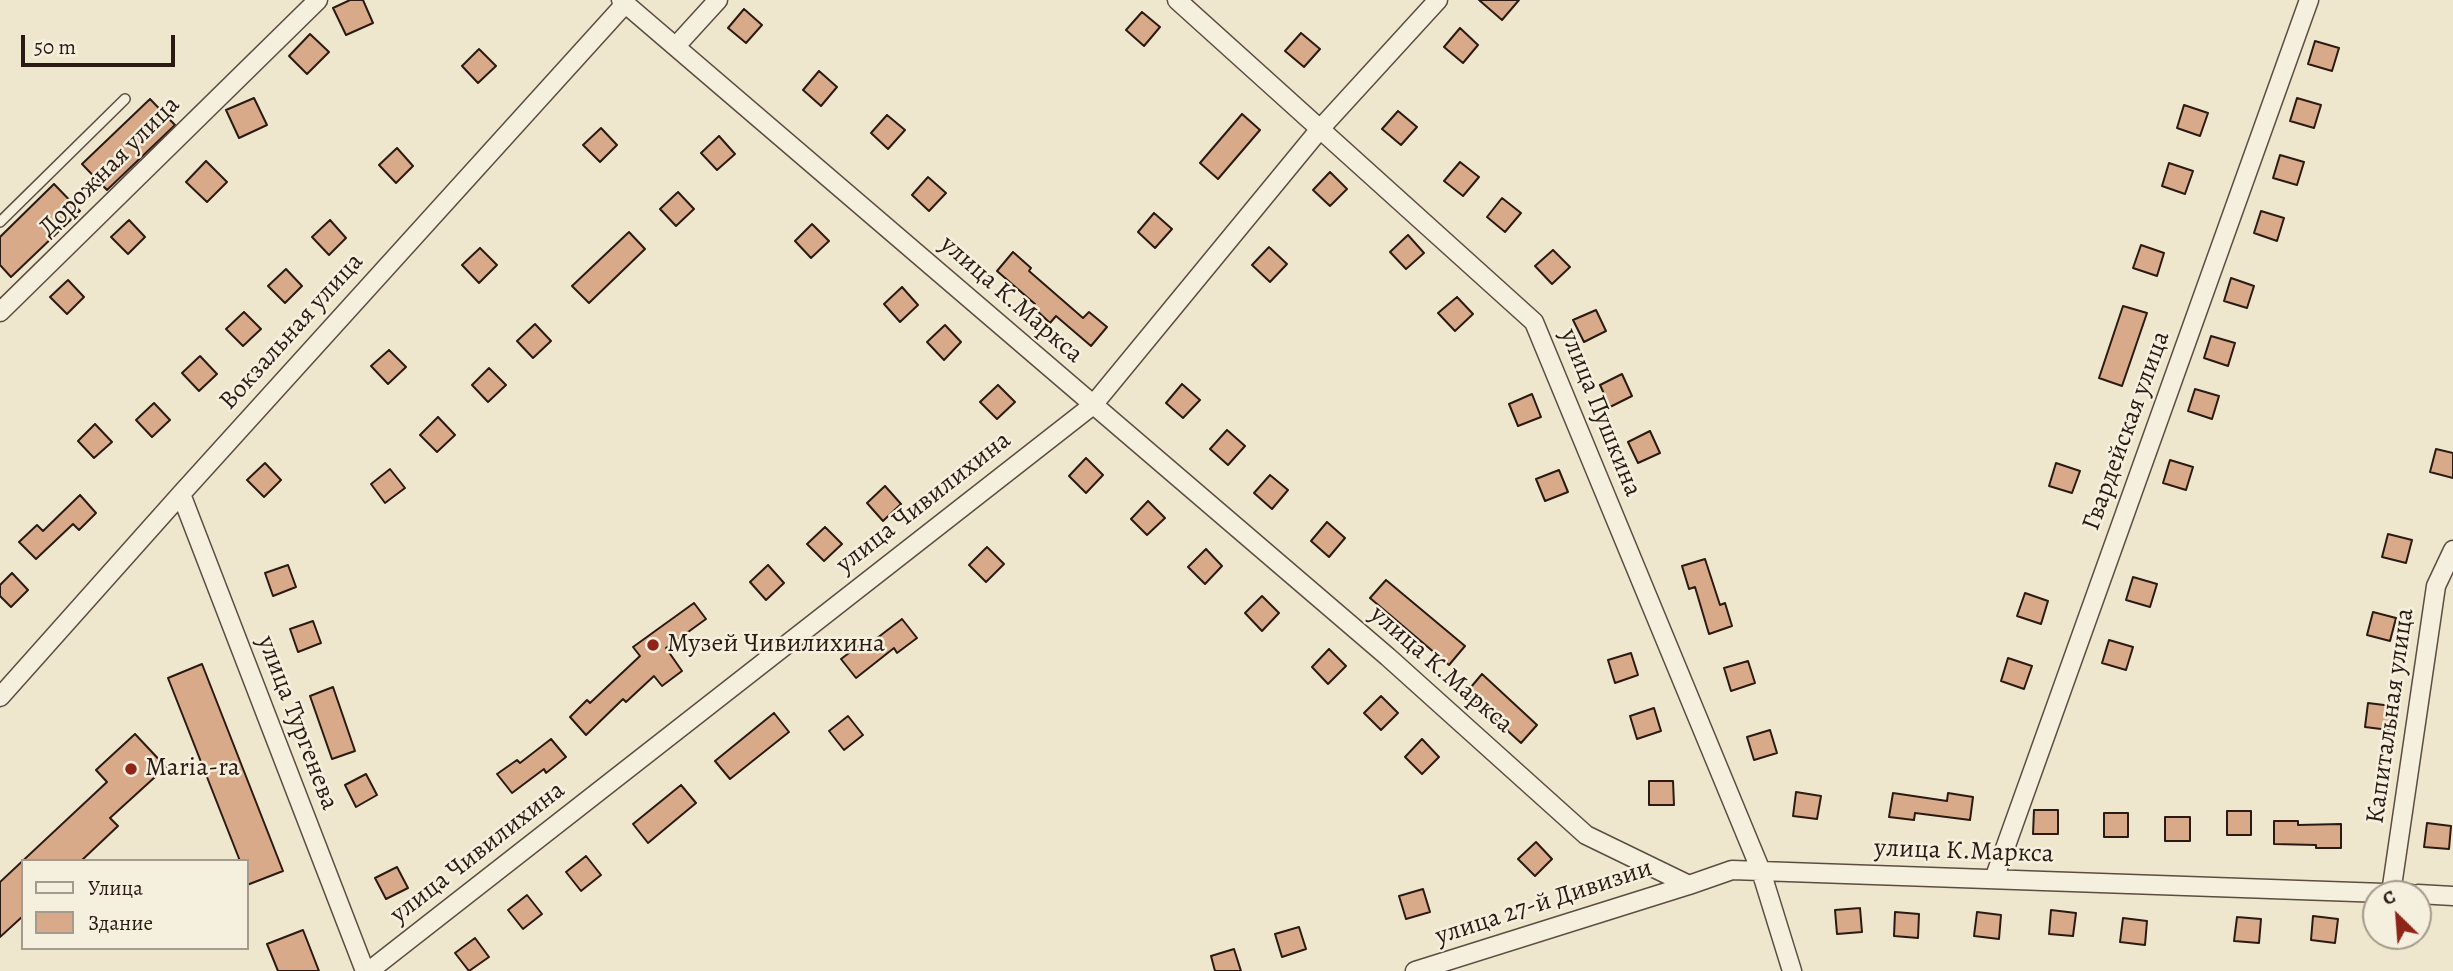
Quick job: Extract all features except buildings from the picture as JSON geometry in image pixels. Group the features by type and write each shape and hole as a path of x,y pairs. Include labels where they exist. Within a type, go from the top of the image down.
{"street":[{"name":"Дорожная улица","path":"0,312 318,0"},
{"path":"676,46 718,0"},
{"name":"улица Пушкина","path":"1177,0 1534,322 1760,871 1792,971"},
{"name":"улица Чивилихина","path":"367,971 1093,405 1320,129 1438,0"},
{"name":"Гвардейская улица","path":"1994,879 2309,0"},
{"name":"улица К.Маркса","path":"623,2 1388,657 1586,835 1689,885 1732,870 2362,892"},
{"name":"Вокзальная улица","path":"0,697 623,2"},
{"name":"улица Тургенева","path":"181,494 367,971"},
{"name":"Капитальная улица","path":"2393,880 2436,586 2453,550"},
{"name":"улица 27-й Дивизии","path":"1415,971 1689,885"},
{"path":"2432,895 2453,896"}],"lane":[{"path":"0,222 125,99"}],"place":[{"name":"Музей Чивилихина","path":"653,645"},
{"name":"Maria-ra","path":"131,769"}]}
